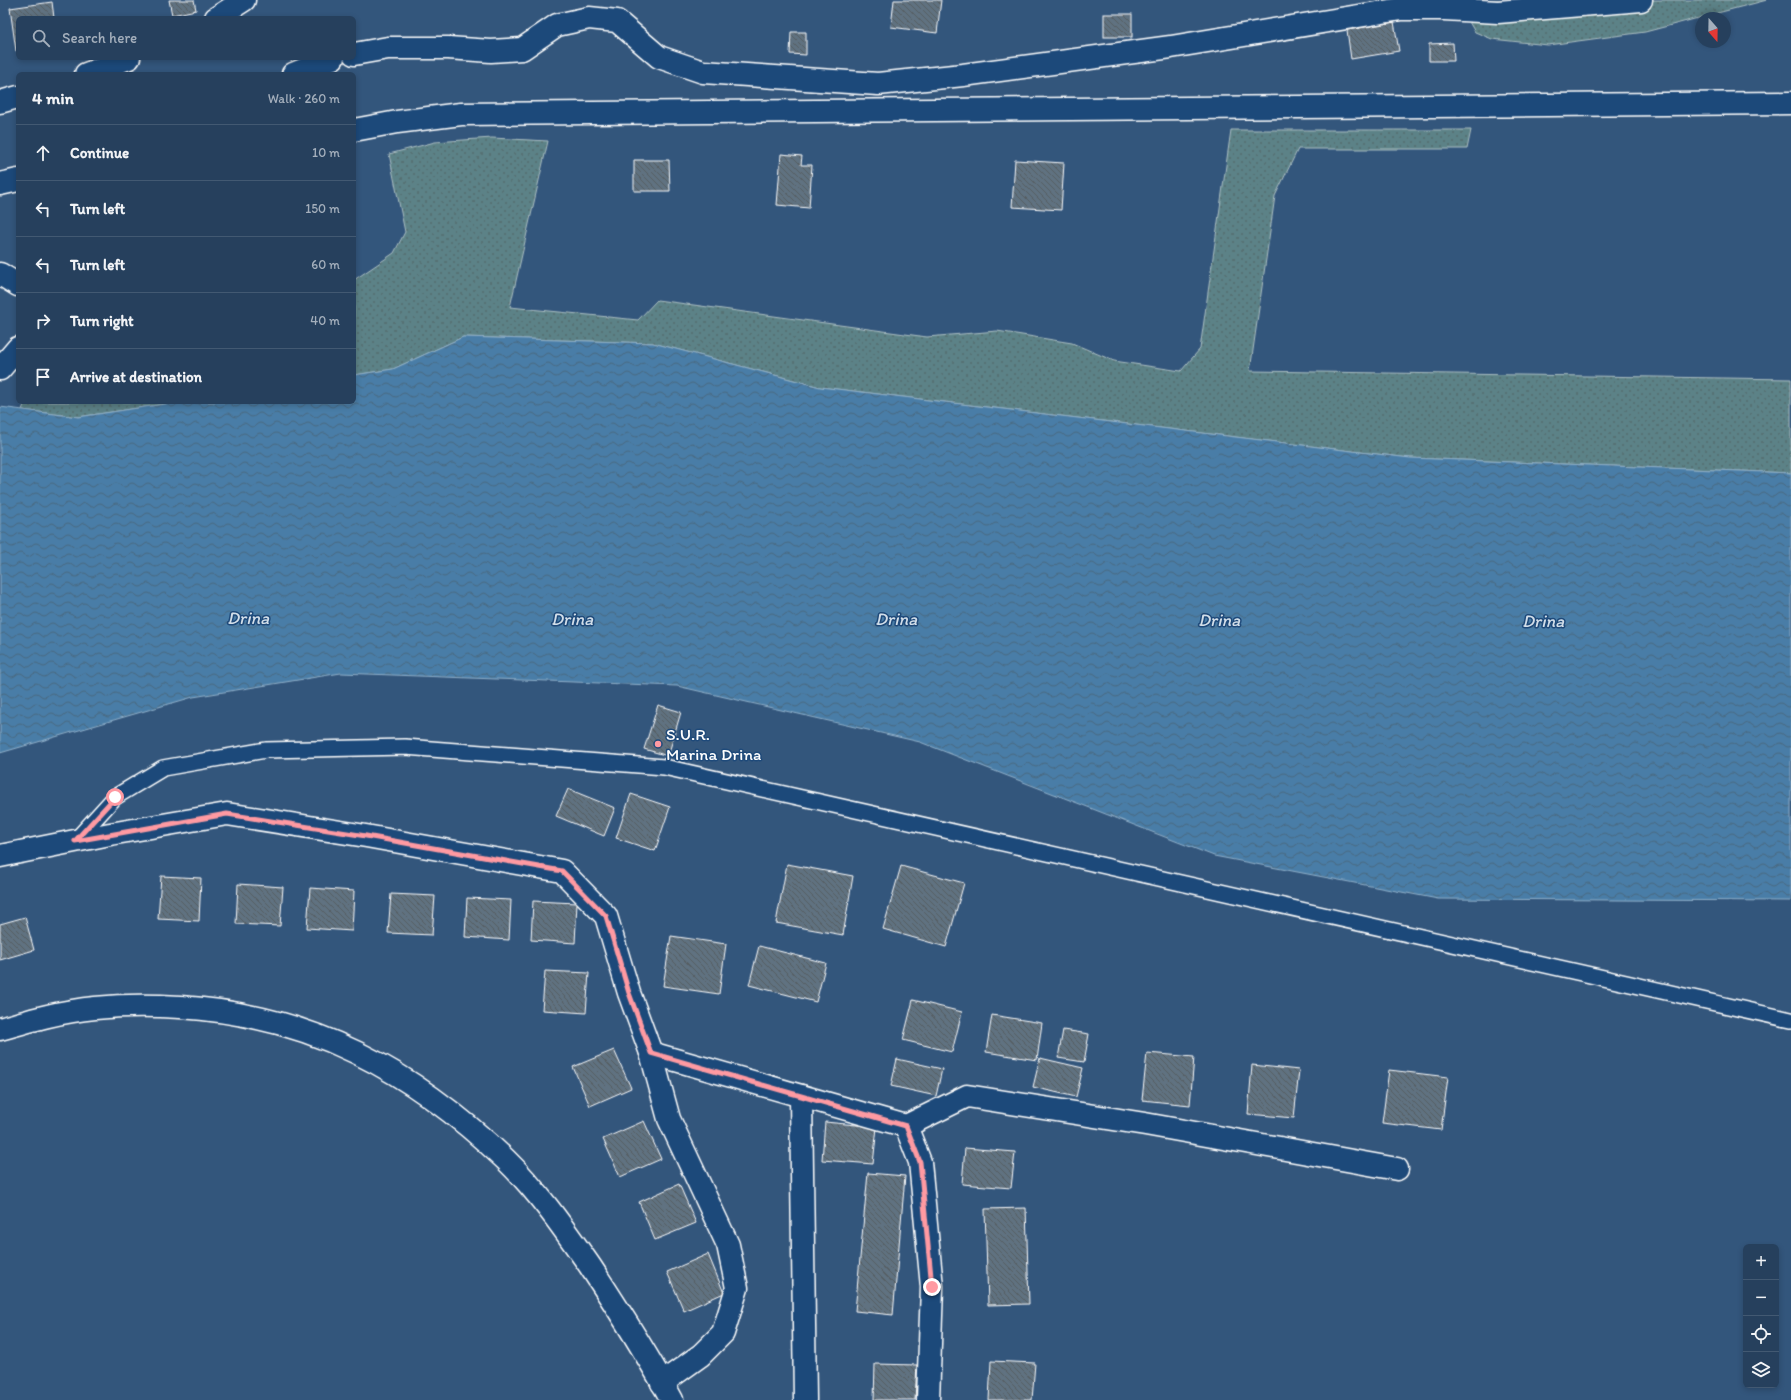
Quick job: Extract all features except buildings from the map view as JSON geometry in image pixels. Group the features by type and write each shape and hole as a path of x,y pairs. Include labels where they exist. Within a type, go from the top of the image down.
{"street":[{"path":"219,16 244,0"},
{"path":"356,54 388,48 448,48 491,51 522,49 558,25 589,18 617,21 660,57 703,72 878,84 963,75 1171,47 1401,9 1444,9 1498,12 1641,0"},
{"path":"91,72 124,60"},
{"path":"298,72 328,60"},
{"path":"877,110 878,84"},
{"path":"0,102 16,98"},
{"path":"356,130 397,122 461,114 1791,103"},
{"path":"0,184 16,180"},
{"path":"0,274 16,284"},
{"path":"0,369 16,350"},
{"path":"0,856 227,814 366,836 562,871 606,916 629,993 651,1053 669,1119 728,1245 737,1288 723,1333 667,1392 606,1292 567,1233 536,1194 506,1161 456,1117 416,1086 363,1055 292,1026 218,1010 146,1005 95,1008 47,1016 0,1029"},
{"path":"651,1053 906,1126 967,1096 1145,1124 1397,1169"},
{"path":"801,1096 805,1400"},
{"path":"906,1126 920,1162 932,1287 928,1400"}],"lane":[{"path":"75,841 115,797 163,768 266,750 405,747 664,767 1791,1020"}],"green space":[{"path":"1456,0 1767,0 1721,12 1695,12 1695,19 1645,32 1548,45 1492,39 1475,32"},
{"path":"1231,130 1471,130 1467,149 1298,149 1275,196 1250,371 1791,379 1791,473 1410,458 820,387 653,343 463,337 393,369 356,375 356,279 394,253 405,232 389,154 435,142 492,138 548,141 510,307 638,320 657,300 927,337 997,331 1072,343 1114,361 1181,371 1200,349"},
{"path":"24,404 165,404 78,417 22,410"}],"water":[{"name":"Drina","path":"463,337 653,343 820,387 1410,458 1791,473 1791,901 1438,899 1214,856 920,742 677,686 341,673 193,697 0,753 0,407 78,417 165,404 356,404 356,375 393,369"}],"place":[{"name":"S.U.R. Marina Drina","path":"658,744"}],"route":[{"path":"115,797 75,841 227,814 366,836 562,871 606,916 629,993 651,1053 906,1126 920,1162 932,1287"}]}
